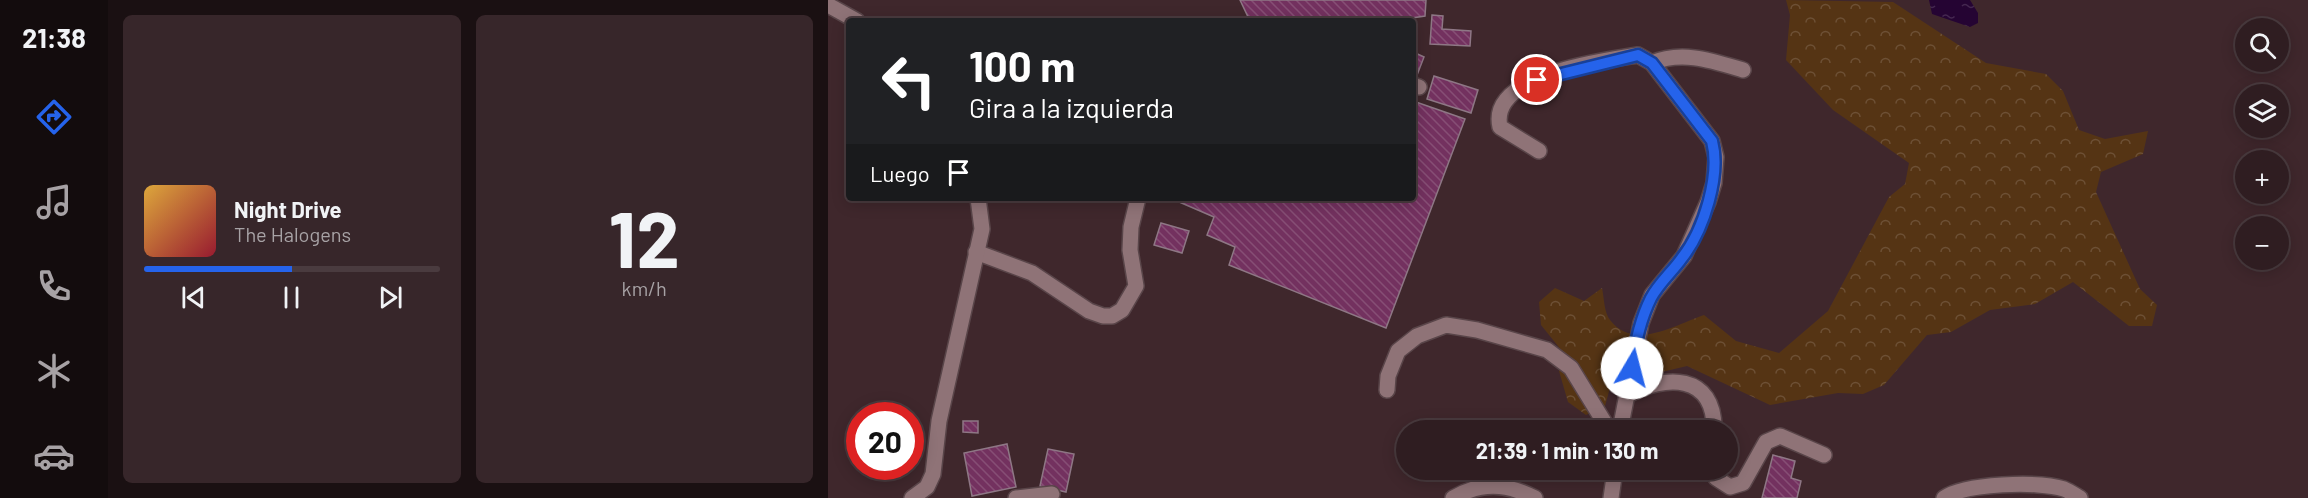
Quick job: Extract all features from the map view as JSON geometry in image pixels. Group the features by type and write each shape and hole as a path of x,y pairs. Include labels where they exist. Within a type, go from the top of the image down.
{"street":[{"path":"828,5 852,18"},
{"path":"1539,151 1500,128 1497,116 1504,98 1520,86 1554,74 1638,55 1652,63 1712,141 1716,157 1714,183 1697,230 1684,256 1652,295 1641,323 1622,420"},
{"path":"1652,63 1668,56 1695,58 1743,70"},
{"path":"915,497 927,487 933,474 939,421 981,229 978,201"},
{"path":"976,252 1032,273 1089,311 1103,316 1112,316 1122,310 1136,286 1131,238 1137,201"},
{"path":"1387,390 1388,376 1398,351 1417,336 1446,325 1477,330 1547,350 1571,368 1603,420"},
{"path":"1626,396 1643,386 1683,383 1698,388 1707,398 1714,412 1714,420"},
{"path":"1719,480 1730,487 1743,483 1766,442 1780,436 1824,455"},
{"path":"1611,498 1614,480"},
{"path":"1453,498 1469,489 1495,485 1518,489 1535,498"},
{"path":"1944,498 1954,491 1985,485 2063,489 2080,498"},
{"path":"1016,498 1052,494"}],"green space":[{"path":"1786,0 1893,2 1986,63 2046,74 2063,91 2079,130 2105,139 2148,131 2143,154 2101,172 2096,192 2140,289 2157,305 2152,326 2129,326 2073,282 2035,304 1990,310 1951,332 1927,335 1884,385 1863,394 1838,393 1770,405 1687,366 1611,384 1605,406 1586,415 1568,402 1559,371 1562,351 1541,325 1539,302 1555,288 1584,301 1602,288 1608,317 1620,329 1631,334 1655,333 1704,315 1736,341 1779,353 1828,311 1889,197 1905,184 1909,163 1833,110 1786,60 1790,15"}],"water":[{"path":"1929,0 1970,0 1978,13 1978,23 1970,27 1932,14"}],"building":[{"path":"1240,0 1426,0 1425,16 1411,18 1249,18"},
{"path":"1432,15 1443,16 1442,29 1471,31 1470,46 1430,44"},
{"path":"1416,53 1424,57 1416,75"},
{"path":"1434,76 1478,90 1471,113 1427,99"},
{"path":"1416,102 1465,119 1386,328 1229,265 1235,247 1207,235 1214,217 1177,201 1416,201"},
{"path":"1161,223 1189,231 1182,253 1154,245"},
{"path":"963,421 978,421 978,433 963,432"},
{"path":"1007,444 1016,487 972,496 964,453"},
{"path":"1048,449 1074,454 1066,492 1040,486"},
{"path":"1773,455 1795,461 1791,478 1801,481 1797,498 1762,498"}],"route":[{"path":"1537,80 1610,59 1638,55 1652,63 1712,141 1716,157 1714,183 1708,202 1684,256 1652,295 1635,344 1632,368"}]}
